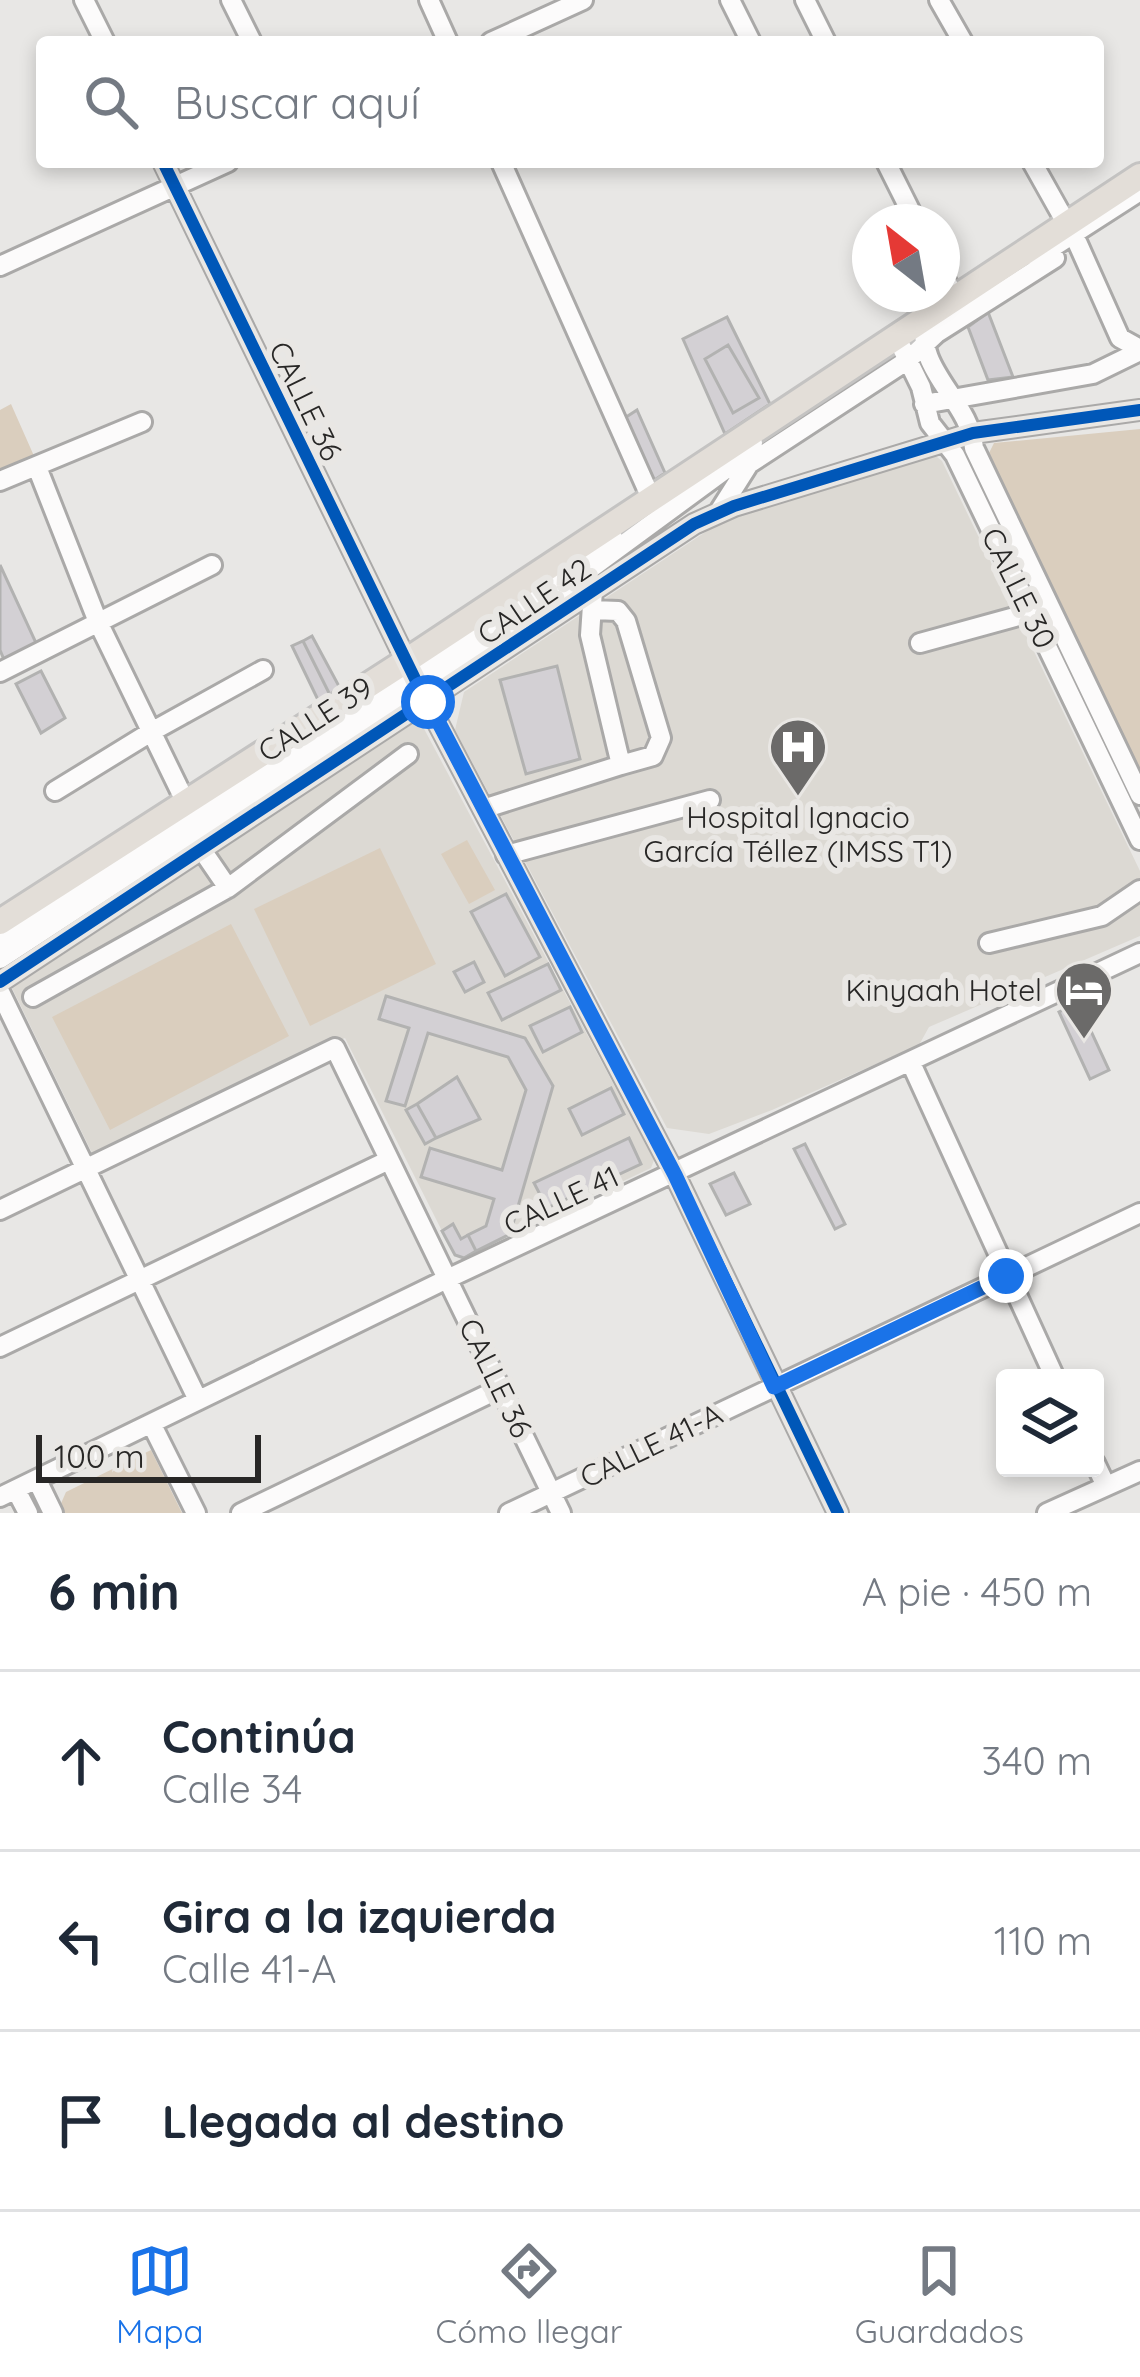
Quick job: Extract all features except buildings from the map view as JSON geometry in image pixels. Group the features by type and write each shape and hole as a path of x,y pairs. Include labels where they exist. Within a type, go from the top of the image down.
{"main road":[{"name":"CALLE 39","path":"960,295 1073,235 1140,176"},
{"name":"CALLE 39","path":"0,922 186,803 416,680 650,498 893,351 941,312"}],"street":[{"path":"84,0 102,36"},
{"path":"231,0 249,36"},
{"path":"429,0 445,36"},
{"path":"504,36 583,0"},
{"path":"730,0 748,36"},
{"path":"805,0 823,36"},
{"path":"939,0 960,36"},
{"name":"CALLE 36","path":"167,168 416,680 675,1175 838,1513"},
{"path":"0,266 215,168"},
{"path":"504,168 650,498"},
{"path":"889,168 907,204"},
{"path":"1034,168 1073,235 1120,338 1140,350"},
{"path":"1073,235 1140,191"},
{"name":"CALLE 39","path":"924,330 1073,235 1140,204"},
{"name":"CALLE 30","path":"924,330 937,375 973,433 974,448 1040,610 1140,840"},
{"path":"924,404 1094,374 1140,350"},
{"path":"0,959 893,351"},
{"path":"718,513 749,464 893,351"},
{"name":"CALLE 30","path":"893,351 930,423 955,455 1140,795"},
{"name":"CALLE 42","path":"0,982 202,850 416,680 593,590 694,524 973,433 1140,410"},
{"path":"0,481 142,422"},
{"path":"37,467 98,622 186,803"},
{"path":"0,672 212,565"},
{"path":"593,590 590,635 622,765"},
{"path":"483,809 653,756 661,738 626,621 618,611 593,610"},
{"path":"920,643 1040,610"},
{"path":"55,791 263,670"},
{"path":"0,940 416,680"},
{"path":"34,997 228,888 408,754"},
{"path":"506,855 710,800"},
{"path":"202,850 228,888"},
{"path":"988,943 1102,916 1140,890"},
{"name":"CALLE 41","path":"8,1494 447,1279 1140,953"},
{"path":"0,992 198,1400"},
{"name":"CALLE 36","path":"87,1169 335,1048 561,1513"},
{"path":"911,1063 1051,1369"},
{"path":"0,1347 389,1160"},
{"path":"0,1210 87,1169"},
{"name":"CALLE 41-A","path":"509,1513 1140,1213"},
{"path":"241,1513 502,1388"},
{"path":"152,1425 196,1513"},
{"path":"1047,1513 1140,1471"},
{"path":"1102,1477 1106,1486"},
{"path":"37,1480 52,1513"},
{"path":"8,1494 28,1513"}],"shaded area":[{"path":"11,404 34,456 0,469 0,410"},
{"path":"1140,429 1140,773 989,453 994,443"},
{"name":"Hospital Ignacio García Téllez (IMSS T1)","path":"932,453 942,461 1140,871 1140,936 929,1027 919,1045 772,1110 709,1134 667,1128 455,730 464,692 716,525 791,495"},
{"path":"414,723 422,725 654,1160 651,1168 476,1251 468,1236 461,1239 453,1225 442,1231 345,1038 102,1156 92,1153 12,988"},
{"path":"467,840 495,890 469,904 441,854"},
{"path":"380,848 436,964 310,1026 254,909"},
{"path":"231,924 289,1036 110,1130 52,1017"},
{"path":"151,1450 182,1513 62,1513 59,1508 66,1492"}],"cycle path":[{"path":"166,168 418,685 675,1175 838,1513"},
{"path":"0,982 694,524 734,506 973,433 1140,410"}],"place":[{"name":"Hospital Ignacio García Téllez (IMSS T1)","path":"798,798"},
{"name":"Kinyaah Hotel","path":"1084,1041"}],"route":[{"path":"428,702 675,1175 774,1387 1006,1276"}]}
